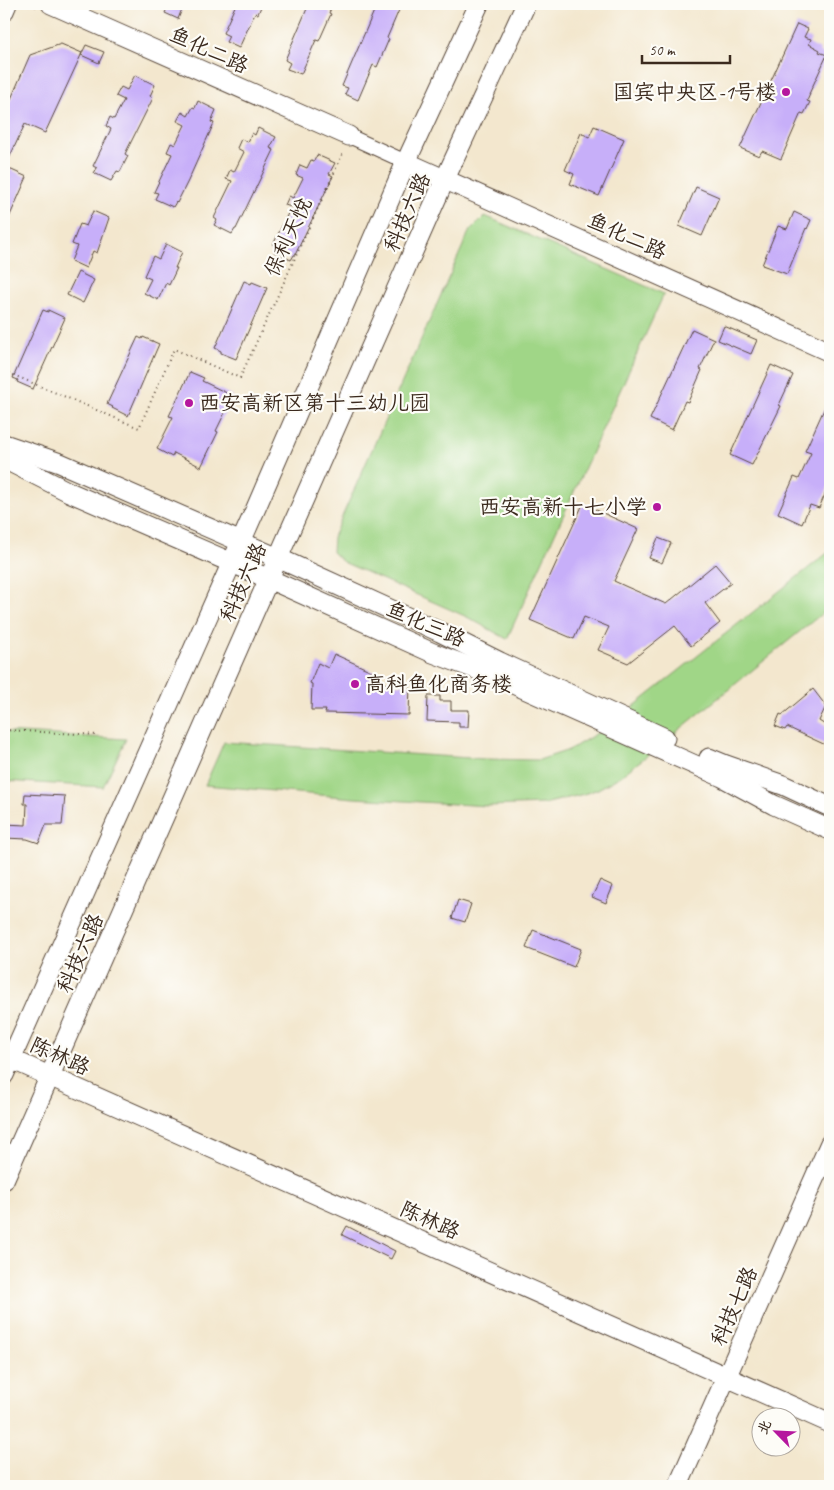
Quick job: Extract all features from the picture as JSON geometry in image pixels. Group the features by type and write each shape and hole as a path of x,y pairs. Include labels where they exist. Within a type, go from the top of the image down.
{"street":[{"path":"4,12 7,4"},
{"name":"科技六路","path":"7,1067 240,543 406,162 479,4"},
{"name":"科技六路","path":"4,1180 445,180 526,4"},
{"name":"鱼化二路","path":"46,6 348,141"},
{"path":"348,141 406,162"},
{"name":"鱼化二路","path":"406,162 830,352"},
{"name":"鱼化三路","path":"4,444 60,463 278,558 726,765 783,785 830,807"},
{"name":"鱼化三路","path":"4,459 70,492 433,653 502,679 722,777 774,805 830,830"},
{"name":"陈林路","path":"7,1067 50,1076 830,1423"},
{"name":"科技七路","path":"692,1486 732,1379 830,1143"},
{"name":"科技七路","path":"678,1486 732,1379 830,1175"}],"path":[{"path":"31,4 46,6"},
{"name":"保利天悦","path":"4,371 139,428 174,349 240,378 348,141"},
{"path":"4,730 98,735"}],"green space":[{"path":"485,216 664,294 507,639 467,617 343,562 332,552 333,537 469,232"},
{"path":"830,551 830,607 663,743 614,722"},
{"path":"604,729 653,751 621,776 598,789 544,804 488,806 354,798 205,785 224,742 485,759 539,760 569,750"},
{"path":"4,732 126,739 103,787 4,781"}],"building":[{"path":"169,4 184,4 178,19 165,13"},
{"path":"236,4 262,4 258,14 255,13 239,48 226,42 229,36 223,33"},
{"path":"309,4 333,4 329,13 331,14 319,41 316,40 301,74 287,69 290,63 285,60"},
{"path":"377,4 400,4 387,38 389,39 377,67 373,65 358,100 345,94 348,88 342,86"},
{"name":"国宾中央区-1号楼","path":"797,24 808,29 804,37 811,39 809,44 820,50 819,52 827,55 809,94 807,101 810,102 804,114 801,113 781,159 762,151 759,156 740,148"},
{"path":"61,44 82,53 45,133 25,124 5,167 27,177 4,229 4,115 30,55"},
{"path":"86,45 104,52 99,63 81,55"},
{"path":"135,75 155,85 150,96 153,98 125,154 128,156 120,172 117,171 111,181 94,173 97,168 93,166 111,129 106,126 110,117 114,119 124,100 116,96 121,87 127,90"},
{"path":"198,101 216,110 211,122 214,123 188,181 173,207 155,199 158,193 154,192 172,154 167,152 171,143 175,145 185,125 177,121 182,112 188,116"},
{"path":"594,126 624,139 599,196 570,184 574,174 565,170 581,133 589,137"},
{"path":"258,128 276,137 270,148 274,150 232,234 214,225 217,220 214,218 232,181 226,179 230,170 234,172 244,152 237,148 241,139 248,142 252,133 255,135"},
{"path":"317,155 335,163 329,174 333,176 291,260 274,252 276,247 273,245 291,207 285,205 289,196 293,198 303,178 296,175 300,165 307,168 311,160 314,161"},
{"path":"696,187 719,197 702,236 679,226"},
{"path":"93,211 109,218 97,253 93,251 86,268 71,261 77,246 72,244 80,224 86,226"},
{"path":"794,212 811,220 787,274 762,265 778,226 787,229"},
{"path":"166,244 182,252 169,285 166,283 158,300 144,293 151,279 144,276 153,256 159,259"},
{"path":"78,272 94,280 83,303 67,295"},
{"path":"244,281 267,288 236,359 221,353 221,351 215,348"},
{"path":"43,310 48,312 48,310 65,318 33,389 17,382 18,380 13,378"},
{"path":"724,326 757,340 751,354 718,340"},
{"path":"692,329 714,339 688,402 685,401 672,430 650,419"},
{"path":"138,337 142,339 143,337 159,344 128,416 107,404"},
{"path":"771,365 793,375 779,405 781,406 752,465 730,455"},
{"path":"190,372 204,378 202,381 233,396 201,467 174,453 172,457 157,449 173,417 169,416"},
{"path":"830,396 830,483 819,508 810,505 802,524 778,513 794,477 799,479 811,453 805,451"},
{"path":"583,504 638,529 614,581 627,587 666,604 715,564 731,583 705,603 720,623 691,646 675,626 628,663 598,650 609,627 584,617 574,639 530,620"},
{"path":"658,538 671,543 662,563 649,558"},
{"name":"高科鱼化商务楼","path":"334,654 376,673 371,683 410,685 409,715 325,713 326,710 311,710 312,684 310,683 318,663 328,668"},
{"path":"813,689 826,706 819,721 830,728 830,747 787,727 785,730 775,726 780,714 782,715"},
{"path":"428,696 440,696 440,701 451,701 451,710 469,710 468,727 459,727 459,722 427,721"},
{"path":"25,794 65,796 62,825 46,825 39,843 27,839 4,838 4,824 26,825 27,804 24,804"},
{"path":"600,880 613,886 606,903 592,897"},
{"path":"458,900 471,904 465,922 452,918"},
{"path":"533,930 581,949 574,967 526,948"},
{"path":"347,1226 395,1251 391,1259 342,1235"}],"place":[{"name":"国宾中央区-1号楼","path":"786,92"},
{"name":"西安高新区第十三幼儿园","path":"189,403"},
{"name":"西安高新十七小学","path":"657,507"},
{"name":"高科鱼化商务楼","path":"355,684"}]}
